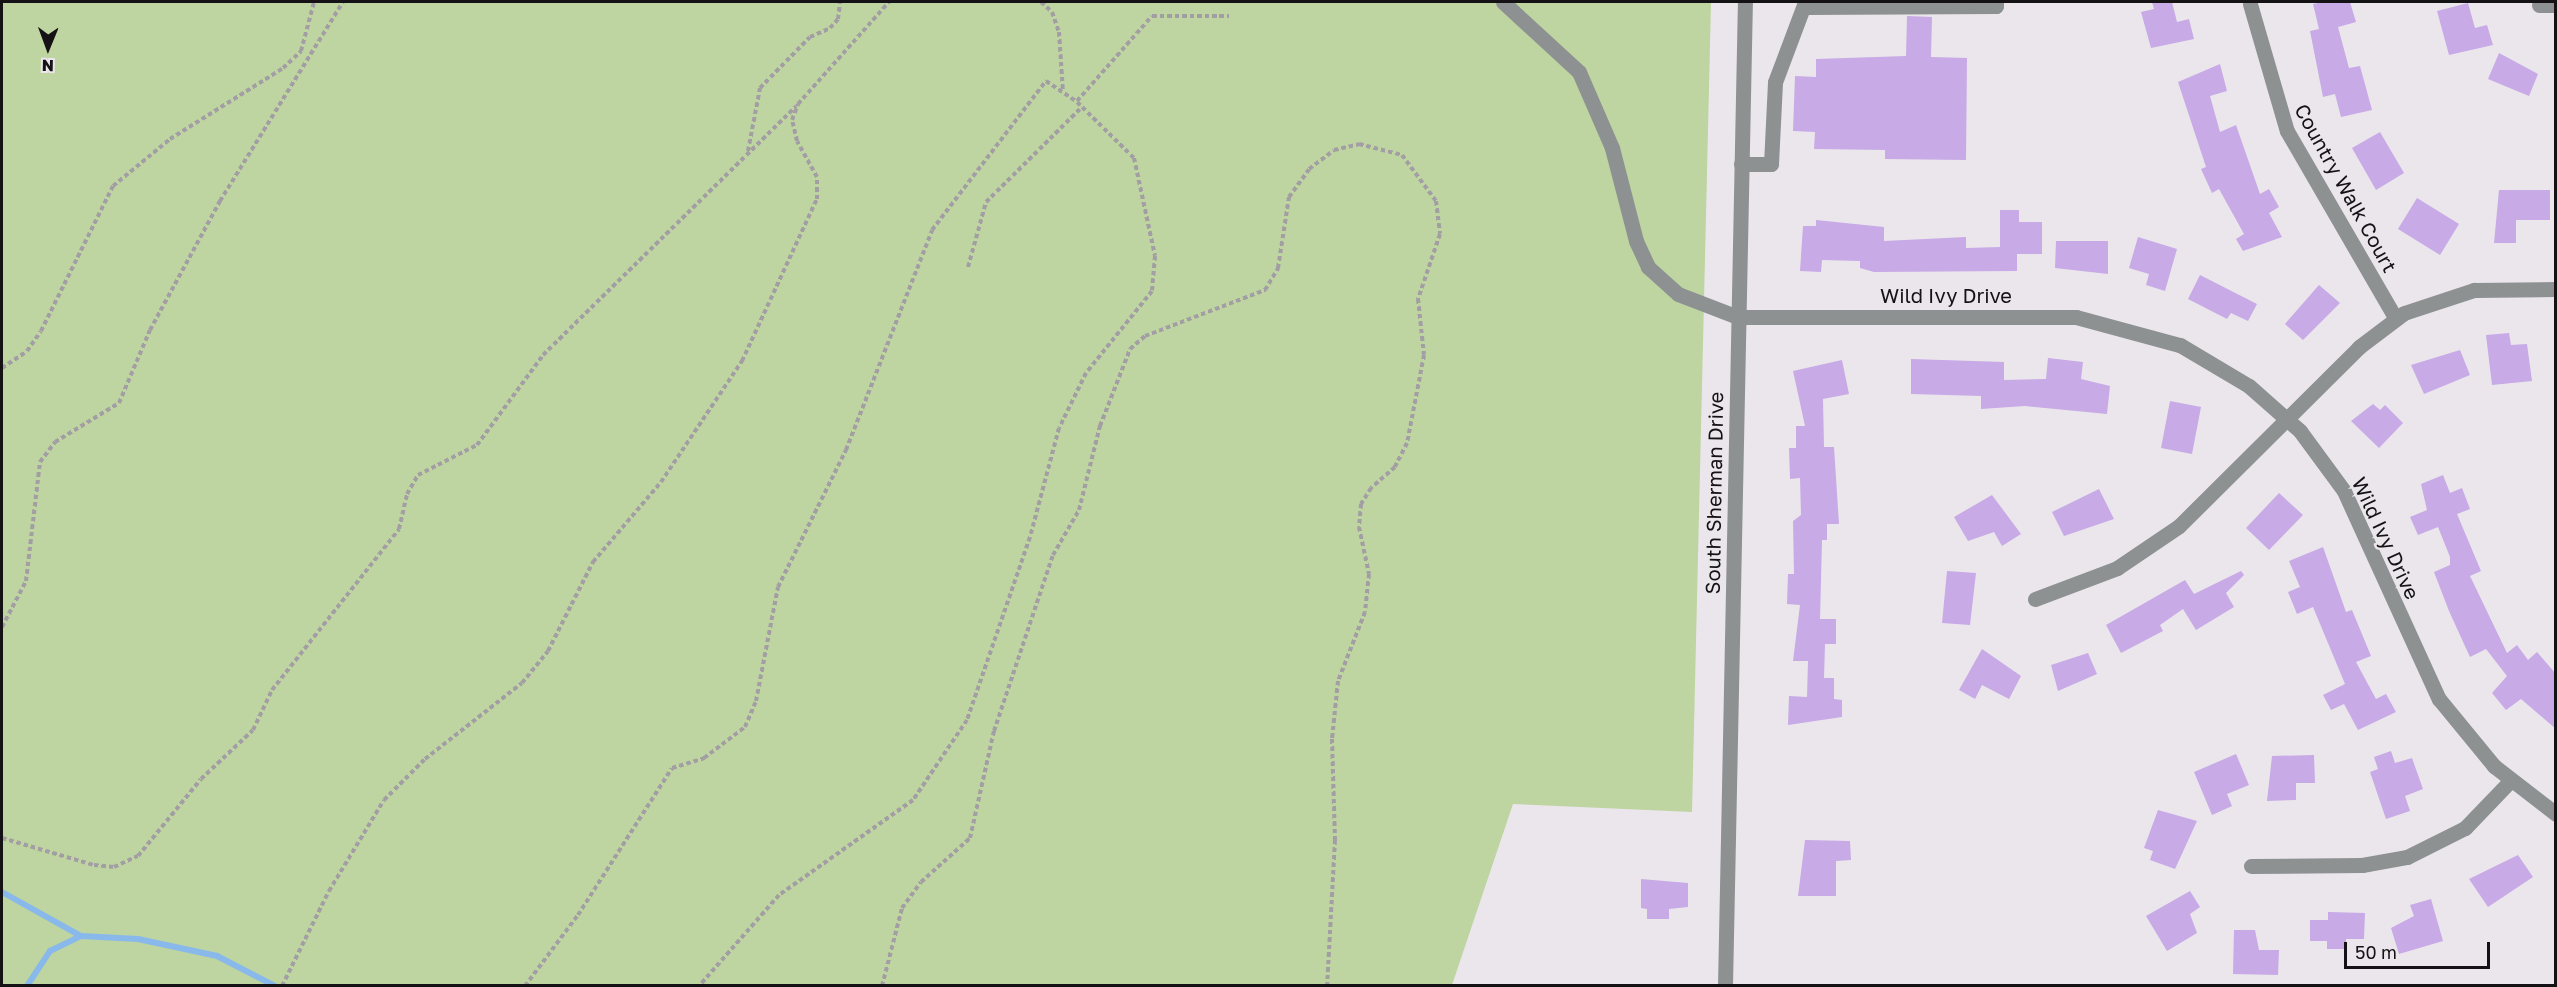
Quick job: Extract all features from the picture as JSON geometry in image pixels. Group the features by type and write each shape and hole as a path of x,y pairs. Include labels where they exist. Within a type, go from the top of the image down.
{"street":[{"path":"1503,2 1578,72 1612,148 1648,267 1678,294 1738,317"},
{"name":"South Sherman Drive","path":"1725,986 1745,2"},
{"path":"1741,164 1771,164 1774,82 1805,4 1996,6 1996,2"},
{"name":"Country Walk Court","path":"2250,4 2287,130 2396,319"},
{"path":"2539,5 2556,5"},
{"path":"2035,599 2092,580 2149,548 2193,513 2287,419 2396,319 2429,302 2474,290 2556,289"},
{"name":"Wild Ivy Drive","path":"1738,317 2086,319 2146,332 2196,353 2235,376 2287,419 2344,491 2439,699 2510,781 2556,814"},
{"path":"2251,866 2362,865 2407,857 2465,828 2510,781"}],"path":[{"path":"2,368 27,351 41,331 112,186 187,127 283,68 301,51 314,2"},
{"path":"2,627 26,580 40,462 56,442 120,403 150,330 220,201 343,2"},
{"path":"748,153 760,88 810,37 830,28 838,19 840,2"},
{"path":"2,838 94,865 114,867 138,856 201,779 253,730 272,690 399,529 407,494 418,475 477,445 543,356 798,104 889,2"},
{"path":"1041,2 1052,12 1059,32 1063,93"},
{"path":"1077,102 1152,16 1229,16"},
{"path":"525,986 578,915 672,768 704,758 745,727 756,701 778,587 846,450 932,230 1046,81 1082,106 1134,158 1155,256 1152,291 1086,373 1059,428 1030,537 967,720 912,800 779,895 699,986"},
{"path":"282,986 329,891 384,800 425,759 522,683 548,651 593,562 668,473 742,361 817,199 817,177 797,141 792,120 798,104"},
{"path":"968,267 986,202 1082,106"},
{"path":"882,986 902,908 921,882 970,838 994,731 1053,555 1078,510 1100,426 1130,349 1145,336 1265,290 1278,268 1289,197 1309,170 1334,150 1359,144 1402,154 1436,201 1440,234 1418,299 1424,355 1407,443 1395,467 1371,488 1361,504 1359,527 1369,574 1365,612 1338,681 1332,739 1335,840 1327,986"}],"green space":[{"path":"2,2 1711,2 1692,812 1513,804 1452,985 2,986"}],"building":[{"path":"2152,2 2172,2 2177,22 2189,19 2194,39 2151,48 2141,12 2154,9"},
{"path":"2350,2 2356,22 2338,27 2349,68 2360,66 2372,110 2341,117 2335,94 2323,97 2310,31 2319,29 2313,4"},
{"path":"2468,3 2475,28 2487,25 2493,45 2449,55 2437,11"},
{"path":"1907,16 1932,17 1931,57 1967,58 1966,160 1885,159 1885,150 1814,149 1815,132 1793,131 1795,76 1816,77 1816,59 1906,56"},
{"path":"2499,53 2538,74 2529,96 2488,79"},
{"path":"2220,64 2227,91 2210,96 2220,132 2236,125 2260,194 2269,189 2279,207 2269,213 2282,237 2243,251 2236,239 2244,234 2219,189 2212,193 2201,169 2206,167 2178,82"},
{"path":"2380,132 2404,173 2376,190 2352,148"},
{"path":"2499,190 2550,190 2550,220 2516,220 2516,243 2494,243"},
{"path":"2417,198 2459,224 2440,255 2398,229"},
{"path":"2000,210 2019,210 2019,222 2042,222 2042,254 2017,254 2017,271 1874,272 1860,268 1860,261 1822,260 1821,272 1800,271 1803,226 1816,226 1816,220 1884,227 1884,241 1966,237 1966,248 2000,247"},
{"path":"2138,237 2177,249 2165,291 2146,285 2149,274 2129,268"},
{"path":"2056,241 2108,241 2108,274 2055,268"},
{"path":"2200,275 2257,304 2248,321 2231,313 2227,319 2188,299"},
{"path":"2319,285 2340,303 2303,340 2285,324"},
{"path":"2509,333 2511,345 2527,344 2532,381 2492,385 2486,335"},
{"path":"2460,350 2470,375 2424,394 2411,365"},
{"path":"2048,358 2083,362 2081,379 2110,386 2107,414 2025,406 1981,409 1981,396 1911,394 1911,359 2004,362 2004,380 2046,379"},
{"path":"1842,360 1849,394 1823,399 1824,447 1834,447 1839,524 1827,524 1827,540 1822,540 1820,619 1836,619 1836,644 1825,644 1824,678 1834,678 1834,699 1842,700 1842,717 1788,725 1789,696 1807,697 1808,661 1793,661 1800,605 1787,604 1788,574 1794,574 1793,521 1801,515 1800,478 1790,479 1789,448 1796,448 1796,426 1805,426 1793,371"},
{"path":"2170,401 2201,407 2192,454 2161,448"},
{"path":"2373,404 2380,410 2385,405 2403,423 2379,448 2351,421"},
{"path":"2443,475 2450,493 2462,488 2470,509 2457,514 2481,571 2470,576 2507,653 2517,645 2528,660 2537,652 2556,674 2556,729 2521,699 2506,710 2492,693 2507,676 2486,649 2470,657 2449,611 2434,572 2450,565 2450,557 2438,527 2418,535 2410,517 2427,510 2421,484"},
{"path":"2099,489 2114,519 2064,536 2052,512"},
{"path":"2279,493 2303,515 2269,550 2246,528"},
{"path":"1992,495 2021,534 2002,546 1994,532 1968,541 1954,517"},
{"path":"2323,547 2346,612 2352,610 2371,656 2356,662 2376,699 2386,694 2396,712 2358,730 2344,704 2331,710 2323,695 2345,684 2313,607 2297,614 2288,592 2300,587 2289,561"},
{"path":"1947,571 1976,573 1970,625 1942,623"},
{"path":"2241,571 2244,575 2226,593 2234,607 2196,630 2183,609 2160,625 2163,631 2121,653 2106,625 2185,580 2194,594"},
{"path":"1982,649 2021,676 2009,699 1982,685 1975,699 1959,690"},
{"path":"2088,653 2097,674 2058,691 2051,665"},
{"path":"2391,751 2395,763 2412,758 2423,789 2405,796 2410,811 2386,819 2370,772 2378,769 2374,757"},
{"path":"2236,754 2249,785 2227,794 2232,806 2212,815 2194,772"},
{"path":"2314,755 2315,783 2296,783 2296,800 2267,801 2272,756"},
{"path":"2158,810 2197,821 2175,869 2150,860 2153,851 2144,848"},
{"path":"1805,840 1850,841 1851,860 1836,861 1836,896 1798,896"},
{"path":"2518,855 2533,877 2488,907 2469,879"},
{"path":"1641,879 1688,883 1688,907 1669,909 1669,919 1647,919 1647,909 1641,908"},
{"path":"2190,891 2200,907 2190,914 2197,933 2167,951 2146,916"},
{"path":"2431,899 2443,941 2399,954 2391,928 2414,916 2410,905"},
{"path":"2328,912 2365,913 2364,939 2346,939 2346,949 2327,949 2327,941 2310,941 2310,920 2328,920"},
{"path":"2234,930 2255,930 2259,950 2279,950 2278,975 2233,974"}],"waterway":[{"path":"2,892 81,936"},
{"path":"27,986 50,951 81,936 138,939 217,956 275,986"}]}
